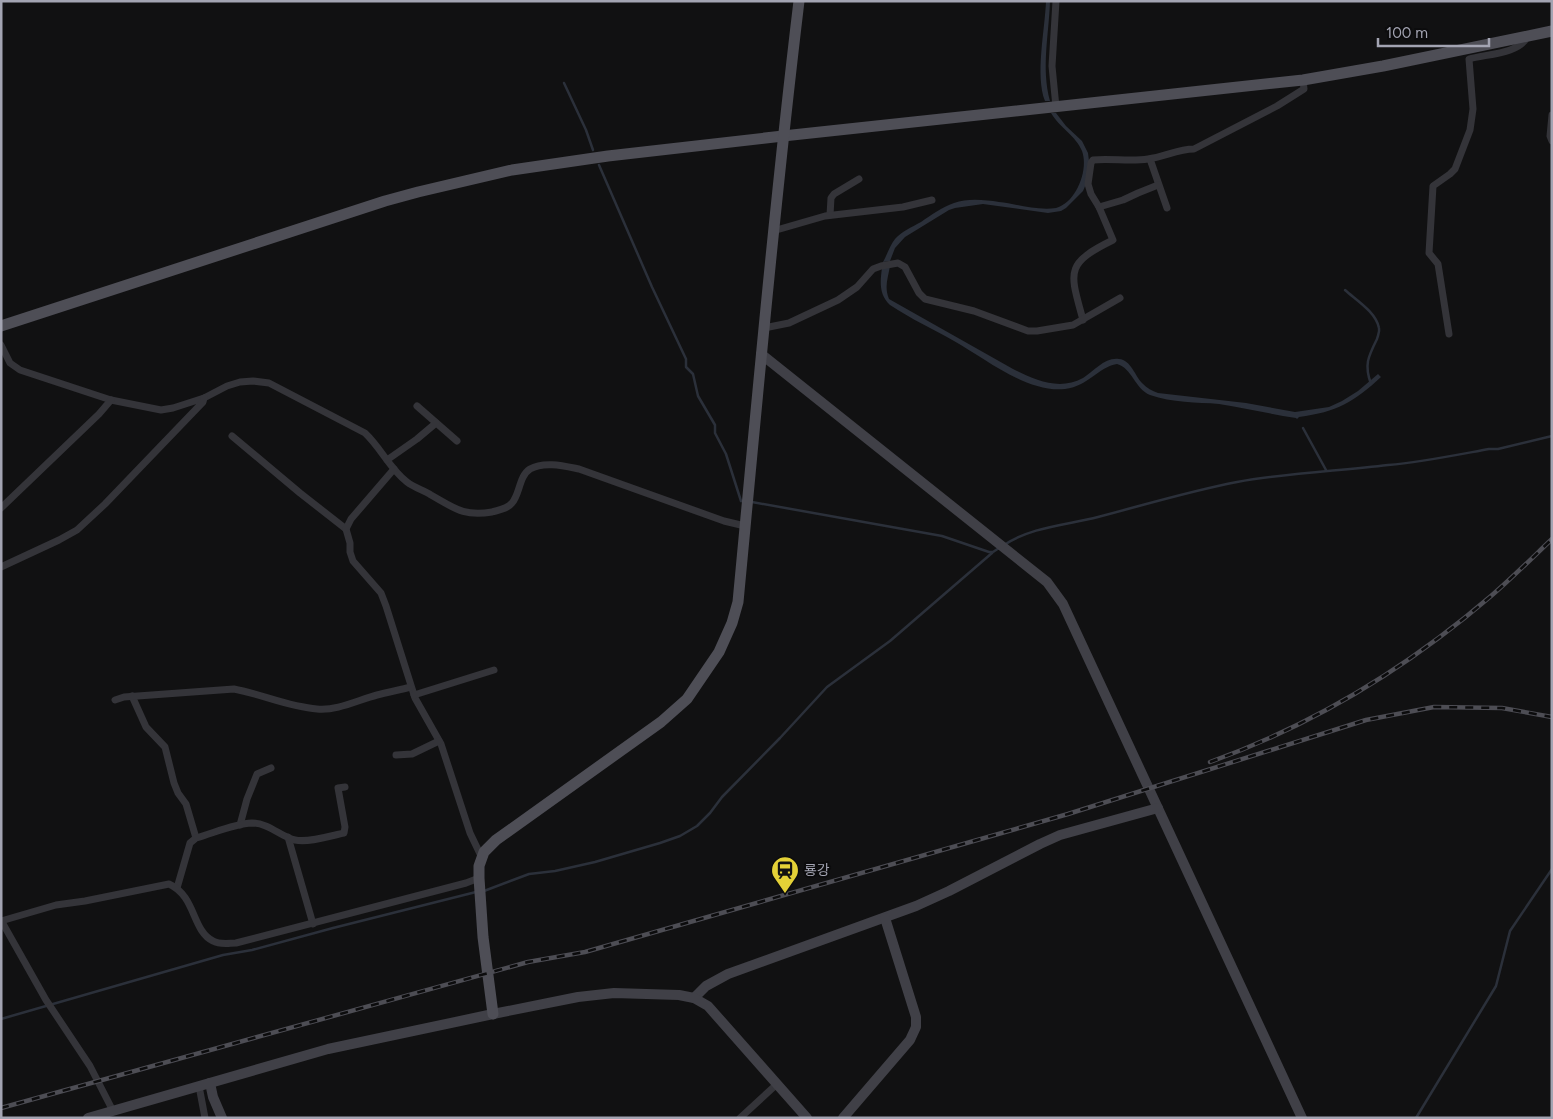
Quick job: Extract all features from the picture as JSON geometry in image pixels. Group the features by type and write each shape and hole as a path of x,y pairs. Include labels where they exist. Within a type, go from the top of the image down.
{"main road":[{"path":"493,1014 483,937 479,887 479,866 484,852 496,840 661,722 687,699 719,652 732,623 738,602 773,232 799,1"},
{"path":"1,326 352,212 418,192 512,170 783,136 1302,80 1551,34"}],"street":[{"path":"1050,107 1056,1"},
{"path":"1448,334 1438,264 1429,253 1433,186 1455,169 1470,130 1473,109 1469,59 1512,49 1521,45 1527,37"},
{"path":"1083,320 1074,281 1074,270 1084,256 1112,240 1088,184 1093,160 1134,161 1150,159 1184,149 1194,149 1277,106 1304,89 1302,80"},
{"path":"1552,115 1550,136 1552,141"},
{"path":"1150,159 1167,208"},
{"path":"830,215 834,194 859,178"},
{"path":"1099,206 1123,200 1158,185"},
{"path":"773,232 830,215 903,207 932,200"},
{"path":"764,328 789,323 838,300 857,286 873,269 898,263 905,266 919,293 925,299 948,303 989,315 1023,330 1037,331 1073,325 1120,298"},
{"path":"1,345 10,363 20,370 111,400 161,410 204,398 227,386 240,382 269,383 366,433 386,460 408,482 452,507 470,514 507,507 513,502 530,469 555,465 579,469 745,526"},
{"path":"761,354 1047,582 1063,604 1302,1118"},
{"path":"1,567 59,540 82,525 160,448 203,402 204,398"},
{"path":"1,508 100,414 111,400"},
{"path":"417,406 457,441"},
{"path":"386,460 417,439 436,423"},
{"path":"232,436 346,529 350,543 350,552 354,561 381,593 414,696 448,760 470,833 482,858"},
{"path":"346,529 351,519 394,469"},
{"path":"414,696 494,670"},
{"path":"115,700 132,696 234,690 318,709 330,708 411,687"},
{"path":"132,696 146,727 165,747 174,783 186,804 196,838"},
{"path":"396,755 412,754 439,741"},
{"path":"240,825 256,774 271,768"},
{"path":"178,888 190,843 196,838 240,825 254,823 268,827 293,840 303,841 344,833 345,827 338,788 345,787"},
{"path":"694,998 706,986 728,974 885,918 949,891 1060,835 1158,808"},
{"path":"288,837 312,924"},
{"path":"113,1111 90,1066 46,1000 2,921 56,904 169,884 178,888 185,895 203,931 212,941 221,944 236,943 466,883 479,887"},
{"path":"843,1118 910,1040 916,1027 916,1017 885,918"},
{"path":"88,1118 328,1049 578,997 614,993 679,994 694,998 708,1006 807,1118"},
{"path":"210,1083 213,1097 222,1118"},
{"path":"740,1118 777,1084"},
{"path":"199,1086 205,1118"}],"shaded area":[{"path":"1046,1 1050,1 1046,76 1050,101 1045,101 1041,78 1041,52"},
{"path":"1051,113 1056,113 1066,126 1082,141 1088,153 1089,161 1086,184 1083,191 1066,208 1061,211 1048,213 983,204 955,208 905,237 895,248 890,261 883,262 893,241 907,229 954,203 965,200 982,200 1049,209 1063,205 1069,200 1079,185 1084,167 1084,159 1080,146"},
{"path":"890,266 887,279 889,299 1013,369 1047,383 1065,384 1074,382 1083,378 1104,362 1119,359 1130,365 1144,385 1158,393 1246,403 1295,412 1329,407 1358,391 1378,374 1381,377 1362,393 1335,409 1297,419 1219,404 1158,398 1145,392 1122,366 1117,364 1104,369 1087,381 1073,387 1051,389 1036,386 1007,373 890,305 882,293 881,283 882,268"}],"waterway":[{"path":"564,83 586,130 593,150"},
{"path":"599,165 652,287 686,359 686,367 693,374 698,396 715,425 715,433 726,454 741,501 744,501"},
{"path":"1345,290 1370,312 1379,328 1367,366 1371,384"},
{"path":"1303,428 1326,470"},
{"path":"1004,545 1037,530 1098,517 1237,482 1294,474 1413,462 1498,449 1552,436"},
{"path":"752,502 942,536 989,552 999,548"},
{"path":"484,891 529,874 555,871 595,862 660,843 680,836 697,826 722,797 827,687 890,641 992,553"},
{"path":"1416,1118 1496,986 1510,931 1552,869"},
{"path":"1,1019 223,955 252,950 476,892"}],"railway":[{"path":"1210,762 1248,747 1322,712 1393,670 1427,647 1491,596 1552,539"},
{"path":"1,1108 528,962 585,952 1068,814 1366,720 1434,707 1502,708 1552,717"}],"place":[{"name":"룡강","path":"785,894"}]}
